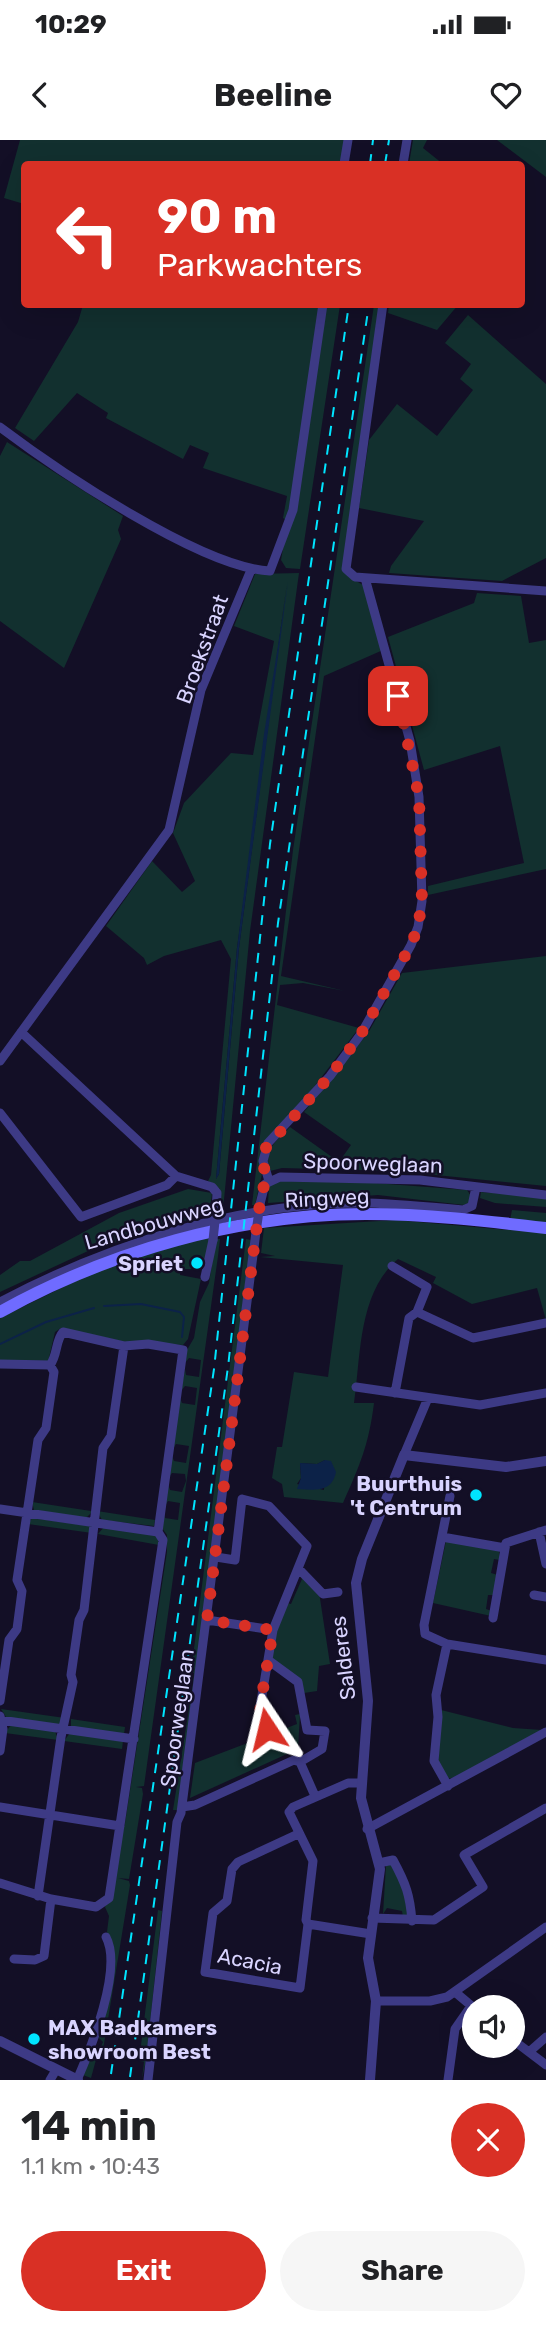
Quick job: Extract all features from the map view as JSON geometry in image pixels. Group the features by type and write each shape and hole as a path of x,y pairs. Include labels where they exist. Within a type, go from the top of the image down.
{"main road":[{"name":"Ringweg","path":"0,1312 65,1279 121,1258 193,1237 264,1222 366,1214 430,1216 546,1228"}],"street":[{"path":"344,161 348,140"},
{"path":"404,161 407,140"},
{"path":"0,427 87,486 191,546 251,570 270,571 292,519 322,308"},
{"path":"382,308 345,564 349,574 365,578 546,591"},
{"name":"Broekstraat","path":"0,1060 169,830 201,690 251,570"},
{"path":"269,1181 263,1161 268,1143 330,1076 361,1034 411,945 420,914 419,797 410,741 365,578"},
{"path":"21,1032 176,1176 212,1187 217,1193 213,1240 205,1277"},
{"path":"0,1112 37,1157 75,1214 81,1217 167,1185 176,1176"},
{"name":"Spoorweglaan","path":"148,2080 176,1836 216,1557 262,1189 269,1181 280,1177 420,1180 546,1195"},
{"name":"Landbouwweg","path":"0,1302 117,1249 204,1224 266,1212 365,1203 463,1210 472,1206 476,1187"},
{"path":"392,1266 427,1287 416,1312 409,1318 395,1393"},
{"path":"416,1312 473,1338 546,1323"},
{"path":"0,1882 51,1899 101,1905 110,1894 163,1540 159,1532 183,1350 148,1344 124,1346 63,1332 59,1338 55,1359 50,1366"},
{"path":"38,1896 95,1522 103,1448 111,1436 124,1346"},
{"path":"0,1364 50,1366"},
{"path":"0,1701 9,1640 17,1629 22,1591 17,1580 38,1440 46,1428 54,1372 50,1366"},
{"path":"356,1387 480,1405 546,1396"},
{"name":"Salderes","path":"370,2080 376,2001 368,1958 379,1863 367,1829 361,1783 368,1701 356,1583 362,1559 428,1398"},
{"path":"404,1455 506,1467 546,1461"},
{"path":"450,1496 424,1626 427,1637 447,1644 546,1660"},
{"path":"216,1557 235,1560 242,1499 269,1506 307,1546 273,1630 260,1707 267,1729"},
{"path":"0,1509 159,1532"},
{"path":"493,1618 505,1548 509,1539 542,1531 546,1564"},
{"path":"442,1537 505,1548"},
{"path":"298,1569 323,1594 338,1592"},
{"path":"534,1595 546,1597"},
{"path":"207,1620 273,1630"},
{"path":"447,1644 436,1695 438,1717 434,1761 447,1786"},
{"path":"268,1660 299,1682 307,1730 325,1731 322,1749 300,1762"},
{"path":"0,1751 4,1729 0,1719 134,1740"},
{"path":"367,1829 546,1732"},
{"path":"182,1807 195,1805 294,1760 300,1762 316,1797"},
{"path":"361,1783 348,1783 293,1807 289,1812 313,1860 306,1920 309,1924 371,1934"},
{"path":"0,1807 120,1825"},
{"path":"372,1918 433,1920 483,1887 464,1855 546,1808"},
{"name":"Acacia","path":"298,1834 238,1862 232,1868 227,1901 213,1913 205,1972 300,1988 309,1924"},
{"path":"379,1863 393,1860 410,1893 412,1921"},
{"path":"14,1959 35,1960 44,1956 51,1899"},
{"path":"376,2001 430,2001 455,1992 546,1927"},
{"path":"0,2041 53,2075 77,2080 101,2024 112,1951 106,1937"},
{"path":"455,1992 462,1998"},
{"path":"449,2080 455,2029 462,2020"},
{"path":"529,2052 546,2037"},
{"path":"525,2049 546,2065"}],"green space":[{"path":"20,140 346,140 342,161 21,161 21,203 4,198"},
{"path":"413,140 427,140 423,148 439,161 410,161"},
{"path":"497,140 546,140 546,177"},
{"path":"82,308 322,308 293,501 286,520 283,518 287,496 203,468 209,453 190,445 183,459 106,418 108,413 77,393 34,441 15,428 78,322"},
{"path":"324,308 340,308 300,569 286,568 281,560"},
{"path":"374,308 380,308 343,569 349,577 363,585 383,650 324,676 281,976 345,991 303,983 280,985 277,1005 359,1028 304,1100 262,1144 262,1174 255,1205 252,1205 293,850"},
{"path":"389,308 455,308 437,330 388,313"},
{"path":"468,315 546,384 546,558 502,581 389,573 391,566 424,521 359,508 369,440 397,404 437,436 473,390 460,379 471,364 445,343"},
{"path":"7,442 123,516 118,530 121,539 64,668 0,621 0,456"},
{"path":"299,573 250,931 223,1210 219,1211 220,1189 208,1181 211,1175 231,959 221,940 164,956 147,965 144,958 106,926 152,861 182,892 195,881 173,833 184,803 231,753 253,755 274,641 234,626 255,574","holes":["287,582 239,948 219,1174 216,1179 237,948"]},
{"path":"477,593 521,596 529,643 546,640 546,869 428,895 428,886 524,863 500,746 424,770 388,637 474,603"},
{"path":"546,956 546,1186 396,1171 282,1168 270,1171 270,1152 290,1127 339,1162 351,1145 304,1112 368,1033 402,973"},
{"path":"275,1181 348,1181 467,1190 471,1196 470,1202 464,1205 378,1195 268,1203 269,1185"},
{"path":"188,1189 212,1193 210,1213 88,1251 0,1292 0,1275 20,1261 30,1261 119,1213"},
{"path":"481,1192 546,1197 546,1207 495,1203 480,1198"},
{"path":"512,1210 546,1213 546,1320 537,1288 472,1304 433,1283 436,1277 398,1259 375,1289 368,1307 360,1345 354,1403 374,1403 363,1454 343,1503 284,1497 282,1484 272,1478 277,1447 282,1447 294,1372 328,1377 343,1265 260,1257 275,1256 261,1253 264,1228 396,1220 508,1230","holes":["325,1460 324,1490 297,1484 301,1478 300,1463 317,1464"]},
{"path":"209,1236 206,1263 197,1269 180,1269 180,1275 201,1279 188,1339 183,1345 130,1343 61,1328 55,1332 48,1362 0,1361 0,1318 104,1267"},
{"path":"216,1239 220,1239 218,1256 144,1786 136,1787 142,1788 143,1794 129,1879 118,1878 129,1881 130,1885 102,2056 97,2056 91,2078 83,2075 92,2052 98,2053 103,2042 99,2038 104,2023 114,1950 107,1932 109,1916 105,1907 125,1823 167,1552 167,1535 162,1528 164,1512 165,1518 178,1520 180,1503 168,1501 165,1506 168,1484 170,1490 182,1492 186,1481 185,1474 172,1473 169,1477 172,1456 174,1461 186,1463 189,1446 176,1444 173,1449 180,1398 182,1403 195,1405 197,1388 185,1386 181,1391 185,1369 186,1375 199,1377 201,1360 189,1358 185,1363 187,1350 194,1338 200,1302 209,1283"},
{"path":"246,1239 251,1240 178,1810 173,1810 193,1683 194,1673 191,1672"},
{"path":"32,1502 91,1513 86,1518 34,1510"},
{"path":"97,1511 155,1520 154,1526 102,1520"},
{"path":"32,1518 91,1526 92,1533 28,1524"},
{"path":"104,1527 153,1534 158,1537 159,1545 98,1534"},
{"path":"446,1541 499,1550 500,1560 494,1559 491,1573 498,1575 494,1595 488,1595 486,1609 492,1611 491,1616 433,1603"},
{"path":"298,1574 319,1592 330,1664 319,1666 317,1691 304,1693 300,1682 271,1657 274,1631 286,1603 291,1604 302,1579"},
{"path":"1,1709 65,1718 61,1725 6,1717"},
{"path":"441,1710 513,1728 542,1730 457,1777 446,1779 438,1760"},
{"path":"300,1714 298,1749 190,1798 195,1763 297,1724 295,1715"},
{"path":"71,1719 125,1727 124,1734 71,1727"},
{"path":"11,1725 55,1731 58,1740 5,1733"},
{"path":"70,1733 123,1741 122,1749 64,1741"},
{"path":"391,1864 408,1895 410,1917 403,1917 402,1911 387,1908 383,1914 386,1865"},
{"path":"158,1910 162,1911 142,2079 144,2062 139,2061"}],"water":[{"path":"288,582 239,948 219,1174 216,1179 237,948 264,734"},
{"path":"325,1460 331,1461 336,1472 331,1484 321,1489 297,1489 301,1478 300,1463 317,1464"}],"waterway":[{"path":"104,1306 141,1304 180,1312 184,1317 182,1337"},
{"path":"0,1344 46,1322 94,1308"}],"railway":[{"path":"370,161 373,140"},
{"path":"386,161 389,140"},
{"path":"111,2074 214,1369 270,844 348,308"},
{"path":"130,2077 228,1367 278,923 368,308"}],"place":[{"name":"Spriet","path":"197,1263"},
{"name":"Buurthuis 't Centrum","path":"476,1495"},
{"name":"MAX Badkamers showroom Best","path":"34,2039"}],"route":[{"path":"267,1729 260,1707 273,1630 207,1620 262,1189 269,1181 264,1168 264,1150 330,1076 361,1034 387,991 418,927 422,901 419,797 410,741 398,696"}]}
